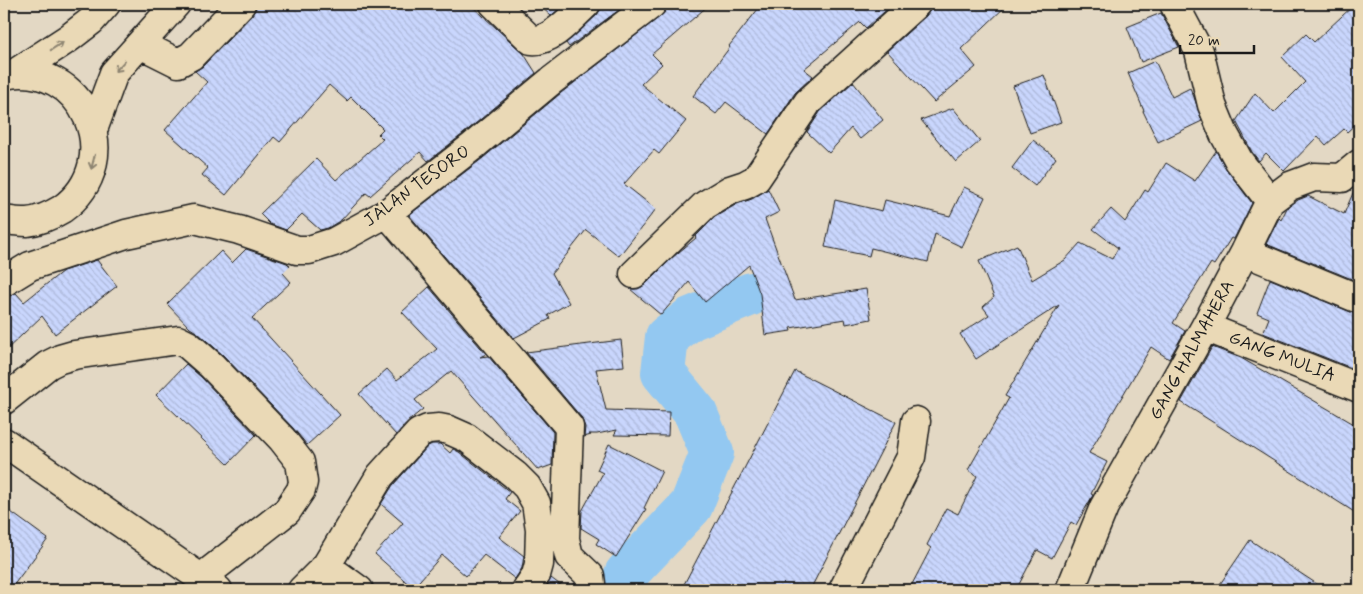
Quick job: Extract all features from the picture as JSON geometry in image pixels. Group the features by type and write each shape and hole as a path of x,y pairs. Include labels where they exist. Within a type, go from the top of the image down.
{"main road":[{"path":"10,74 69,38 91,21 106,4"},
{"path":"93,130 114,73 176,4"},
{"path":"140,44 178,63 191,56 241,4"},
{"path":"494,4 531,40 535,40 545,38 559,30 586,4"},
{"name":"JALAN TESORO","path":"4,282 30,266 126,234 194,219 239,230 302,251 334,242 387,213 551,81 652,4"},
{"path":"634,274 706,205 730,190 756,179 808,102 916,4"},
{"path":"1174,4 1199,51 1212,105 1224,134 1239,161 1270,201"},
{"path":"4,220 28,222 53,215 73,201 88,180 95,155 93,130 83,106 65,88 42,76 10,74"},
{"name":"GANG HALMAHERA","path":"1070,590 1104,507 1205,327 1270,201 1290,186 1314,177 1342,178 1359,164"},
{"path":"387,213 569,427 565,539 569,556 590,576 591,584 588,590"},
{"path":"1245,252 1359,298"},
{"name":"GANG MULIA","path":"1205,327 1359,388"},
{"path":"4,400 48,365 60,358 178,340 188,345 212,366 282,439 300,462 301,490 287,511 210,584 4,442"},
{"path":"843,590 911,457 916,421"},
{"path":"302,590 326,566 380,476 419,433 428,429 439,428 467,438 515,475 527,488 536,503 540,528 539,564 536,575 526,590"},
{"path":"326,566 360,590"}],"building":[{"path":"256,4 470,4 524,54 536,73 428,161 420,152 370,196 366,193 341,220 328,228 320,230 302,214 286,230 270,224 260,214 316,159 336,180 383,139 378,134 383,129 351,97 347,101 329,85 280,142 274,137 226,195 202,175 208,168 165,130 207,82 195,71 202,67 252,15"},
{"path":"538,4 564,4 551,16"},
{"path":"601,4 627,4 569,47 566,43 597,15 601,9"},
{"path":"667,4 710,4 652,54 662,64 641,84 686,121 659,154 654,150 624,184 656,209 619,256 586,230 552,273 569,303 548,315 550,319 514,338 409,215 483,158 561,93 661,16 666,10"},
{"path":"762,4 893,4 866,28 860,22 804,69 813,76 795,93 768,134 726,102 716,114 693,96"},
{"path":"931,4 1008,4 961,49 976,67 934,102 887,51 926,16 931,9"},
{"path":"1355,4 1359,4 1359,121 1347,132 1344,129 1326,145 1318,136 1284,171 1266,153 1259,161 1252,152 1236,121 1255,93 1274,113 1305,82 1282,57 1306,34 1314,42"},
{"path":"1161,13 1179,47 1141,62 1127,27"},
{"path":"1155,61 1172,97 1190,88 1202,121 1158,142 1128,73"},
{"path":"1044,75 1061,122 1030,133 1013,86"},
{"path":"853,82 883,120 860,139 851,128 829,153 807,132 820,112"},
{"path":"953,108 980,141 956,162 921,120"},
{"path":"1033,140 1056,158 1035,186 1012,168"},
{"path":"1216,151 1227,170 1252,203 1234,239 1231,238 1214,265 1211,263 1173,323 1185,331 1169,359 1151,347 1089,453 1107,462 1091,494 1093,495 1076,525 1071,522 1052,558 1037,550 1016,590 909,590 931,548 927,545 946,508 958,514 977,476 968,470 1009,398 1005,396 1059,305 976,359 960,334 989,315 983,307 994,297 979,261 1017,245 1032,280 1065,260 1080,243 1112,259 1118,248 1093,229 1111,209 1125,222 1145,190 1148,192 1166,163 1195,181"},
{"path":"1359,184 1359,282 1266,244 1279,218 1281,220 1287,208 1298,200 1308,196 1344,214 1356,186"},
{"path":"964,187 985,197 962,247 935,234 928,262 871,248 869,256 825,247 835,200 882,211 885,200 950,216"},
{"path":"768,189 779,212 765,219 795,300 866,289 871,319 846,324 845,319 790,328 791,331 765,335 760,294 749,265 705,302 689,282 661,315 630,289 638,289 645,285 673,257 696,238 715,217"},
{"path":"246,249 287,263 290,266 283,273 291,282 252,318 340,415 307,445 223,355 190,328 167,304 221,251 232,263"},
{"path":"97,260 117,286 55,334 42,316 4,352 4,298 16,293 24,302 63,271"},
{"path":"1270,279 1359,314 1359,371 1263,333 1269,318 1257,313"},
{"path":"429,287 486,354 480,357 488,356 553,432 552,465 538,470 451,371 415,400 423,409 407,422 396,435 359,394 387,369 397,380 437,349 402,312"},
{"path":"621,340 624,366 596,369 606,410 669,412 668,436 614,435 617,430 589,434 591,435 584,437 585,427 581,417 526,352"},
{"path":"1212,347 1241,358 1359,427 1359,515 1181,402"},
{"path":"186,364 201,377 256,435 228,464 156,395"},
{"path":"795,371 896,422 810,590 681,590"},
{"path":"440,444 450,453 453,449 459,452 510,492 505,499 520,511 499,537 524,556 522,568 515,579 484,555 466,576 442,555 413,588 375,554 403,523 381,504 393,485 428,446"},
{"path":"609,444 662,471 644,508 646,509 616,557 596,544 599,539 581,528 582,511 603,473 597,470"},
{"path":"4,507 48,539 10,590 4,590"},
{"path":"1250,540 1326,590 1216,590"},
{"path":"551,578 567,590 545,590"}],"waterway":[{"path":"622,590 626,574 691,506 712,453 695,412 663,373 667,337 690,319 751,294"}]}
